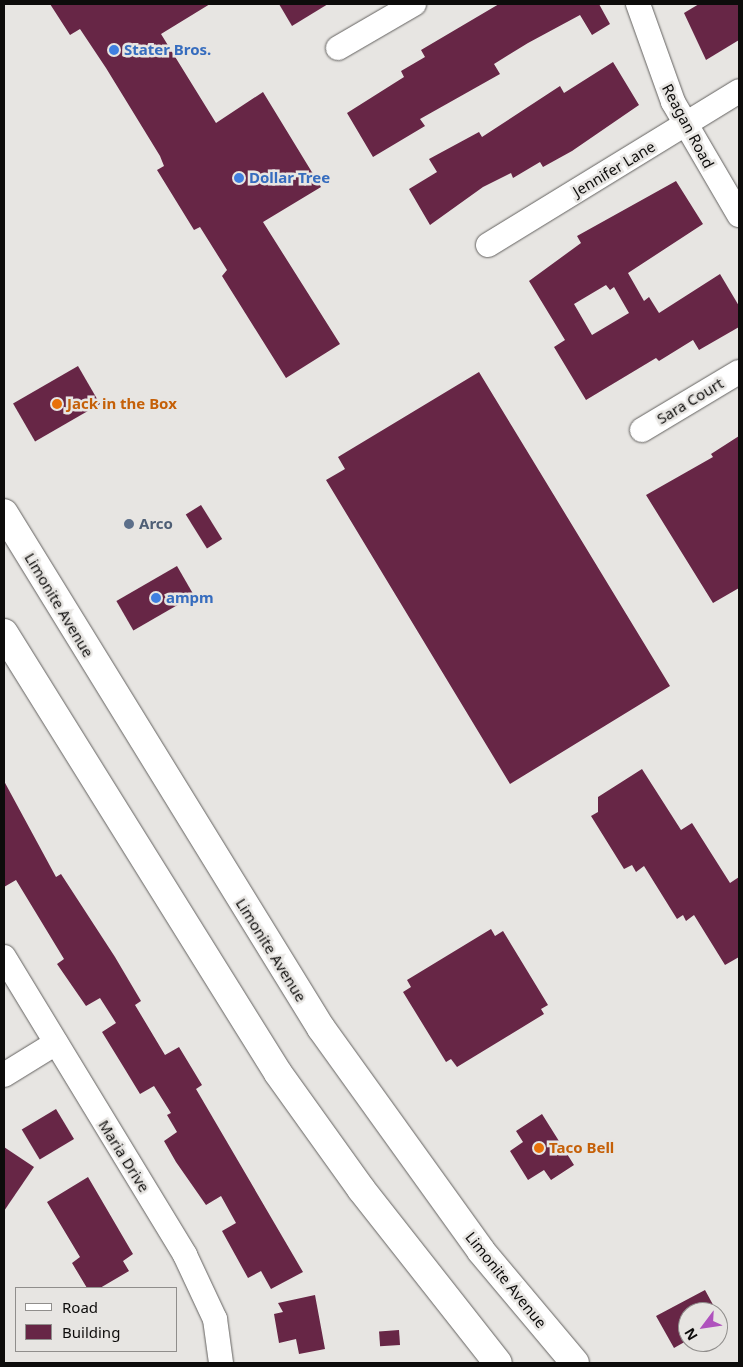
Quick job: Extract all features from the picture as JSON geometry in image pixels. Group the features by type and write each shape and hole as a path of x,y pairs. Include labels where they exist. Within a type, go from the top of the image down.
{"main road":[{"name":"Limonite Avenue","path":"4,513 321,1028 481,1251 575,1363"},
{"path":"4,633 278,1073 361,1189 498,1363"}],"street":[{"path":"338,48 414,4"},
{"name":"Reagan Road","path":"638,4 663,78 686,124 739,215"},
{"name":"Jennifer Lane","path":"488,245 739,91"},
{"name":"Sara Court","path":"642,430 739,372"},
{"name":"Maria Drive","path":"4,957 201,1285 215,1319 221,1363"},
{"path":"4,1075 56,1043"}],"building":[{"path":"50,4 210,4 161,34 216,123 263,92 321,187 263,222 340,344 286,378 222,276 227,270 200,227 194,230 157,170 164,166 160,156 106,68 80,29 70,35"},
{"path":"279,4 328,4 292,26"},
{"path":"499,4 599,4 610,24 592,35 580,15 528,43 494,64 500,74 420,119 425,126 373,157 347,113 404,77 401,71 425,57 421,50"},
{"path":"699,4 739,4 739,40 706,60 684,13"},
{"path":"613,62 639,105 572,151 543,167 540,162 513,178 511,173 483,187 430,225 409,189 437,172 429,159 479,132 482,137 560,86 564,93"},
{"path":"676,181 703,224 628,273 644,301 649,297 659,313 720,274 739,306 739,327 699,350 693,340 659,361 656,358 586,400 554,347 565,340 529,281 581,243 577,236","holes":["606,285 610,290 614,287 629,313 592,335 574,304"]},
{"name":"Jack in the Box","path":"78,366 100,404 35,442 13,404"},
{"path":"479,372 670,686 510,784 326,480 345,469 338,457"},
{"path":"739,436 739,588 713,603 646,495 713,457 711,454"},
{"path":"201,505 222,539 207,548 186,515"},
{"name":"ampm","path":"177,566 194,595 133,630 116,601"},
{"path":"642,769 681,830 692,823 730,883 739,877 739,957 725,965 694,915 686,921 683,915 677,919 644,866 636,872 632,865 624,869 591,816 598,812 598,797"},
{"path":"4,781 56,877 61,874 141,1001 135,1005 165,1055 179,1047 202,1085 196,1089 303,1272 271,1289 261,1271 248,1278 222,1231 236,1223 221,1196 206,1205 164,1141 177,1132 167,1115 171,1113 154,1086 140,1094 102,1032 116,1023 100,998 86,1006 57,964 64,959 16,880 4,887"},
{"path":"491,929 495,936 503,931 548,1005 541,1009 544,1014 457,1067 451,1059 446,1062 403,992 411,987 407,980"},
{"path":"56,1109 74,1139 40,1160 22,1130"},
{"name":"Taco Bell","path":"542,1114 574,1165 551,1180 544,1170 528,1180 510,1151 523,1142 516,1131"},
{"path":"4,1147 34,1167 4,1211"},
{"path":"88,1177 133,1254 123,1261 129,1271 102,1287 86,1287 72,1263 80,1257 47,1202"},
{"path":"705,1290 712,1302 682,1302"},
{"path":"315,1295 325,1349 299,1354 296,1339 279,1343 274,1314 283,1312 278,1303"},
{"path":"678,1304 678,1346 674,1348 656,1316"},
{"path":"399,1330 400,1345 380,1346 379,1331"}],"place":[{"name":"Stater Bros.","path":"114,50"},
{"name":"Dollar Tree","path":"239,178"},
{"name":"Jack in the Box","path":"57,404"},
{"name":"Arco","path":"129,524"},
{"name":"ampm","path":"156,598"},
{"name":"Taco Bell","path":"539,1148"}]}
